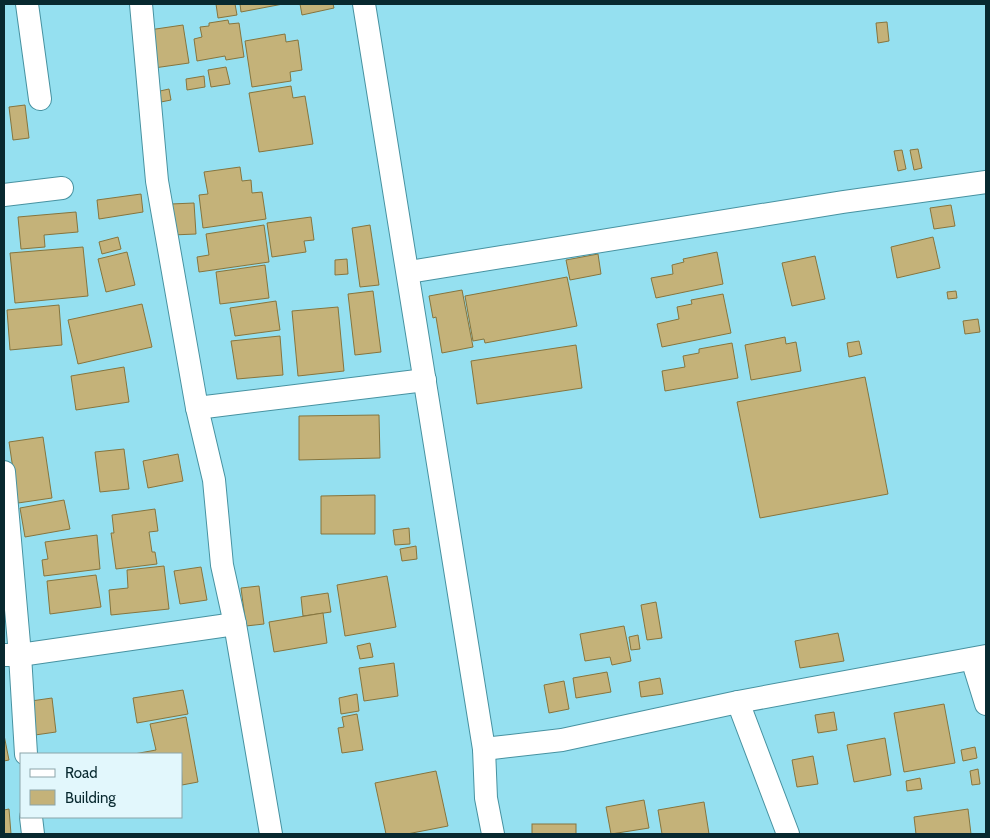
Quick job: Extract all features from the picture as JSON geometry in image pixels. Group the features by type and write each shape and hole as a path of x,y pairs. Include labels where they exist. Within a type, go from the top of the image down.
{"street":[{"path":"27,4 40,99"},
{"path":"141,4 157,181 197,408 214,480 222,564 235,624 271,834"},
{"path":"364,4 387,154 409,272 484,749 486,798 494,834"},
{"path":"409,272 843,202 986,182"},
{"path":"4,195 62,188"},
{"path":"197,408 425,380"},
{"path":"4,472 12,655 26,753"},
{"path":"12,655 235,624"},
{"path":"484,749 562,740 738,702 979,657 986,704"},
{"path":"738,702 788,834"},
{"path":"31,818 33,834"}],"building":[{"path":"216,4 235,4 237,15 218,18"},
{"path":"240,4 283,4 241,12"},
{"path":"300,4 333,4 334,8 302,15"},
{"path":"228,20 229,24 239,23 244,57 226,60 225,56 197,61 194,39 202,37 200,27 209,26 209,23"},
{"path":"887,22 889,41 878,43 876,23"},
{"path":"183,25 189,63 154,68 149,30"},
{"path":"285,34 286,42 298,40 302,70 290,72 291,81 252,87 245,41"},
{"path":"226,67 230,84 211,87 208,70"},
{"path":"204,76 205,87 187,90 186,79"},
{"path":"291,86 293,98 305,96 313,144 259,152 249,93"},
{"path":"169,89 171,100 161,102 160,91"},
{"path":"25,105 29,138 13,140 9,107"},
{"path":"918,149 922,168 914,170 910,150"},
{"path":"902,150 906,169 898,171 894,151"},
{"path":"240,167 242,181 251,180 252,193 262,192 266,219 203,228 199,195 208,194 204,172"},
{"path":"141,194 143,212 99,219 97,200"},
{"path":"194,203 196,234 172,235 171,204"},
{"path":"951,205 955,226 934,229 930,208"},
{"path":"76,212 78,232 44,235 45,247 21,249 18,217"},
{"path":"311,217 314,240 304,241 306,252 272,257 267,223"},
{"path":"264,225 269,262 199,272 197,257 209,255 206,234"},
{"path":"370,225 379,285 360,287 352,228"},
{"path":"118,237 121,249 102,254 99,242"},
{"path":"933,237 940,268 897,278 891,247"},
{"path":"83,247 88,296 15,303 10,253"},
{"path":"127,252 135,285 106,292 98,259"},
{"path":"717,252 723,284 656,298 651,278 673,274 672,265 684,262 683,259"},
{"path":"598,254 601,274 570,280 566,260"},
{"path":"815,256 825,299 792,306 782,263"},
{"path":"347,259 348,274 335,275 335,260"},
{"path":"265,265 269,298 220,304 216,272"},
{"path":"567,277 577,326 485,343 484,339 473,341 465,296"},
{"path":"462,290 473,347 442,353 436,317 433,318 429,296"},
{"path":"373,291 381,352 355,355 348,294"},
{"path":"956,291 957,298 948,299 947,292"},
{"path":"723,294 731,333 662,347 657,324 679,319 677,307 692,304 691,300"},
{"path":"276,301 280,330 235,336 230,308"},
{"path":"142,304 152,347 78,364 68,320"},
{"path":"59,305 62,345 10,350 7,310"},
{"path":"338,307 344,371 298,376 292,311"},
{"path":"978,319 980,332 965,334 963,321"},
{"path":"280,336 283,375 237,379 231,341"},
{"path":"785,337 786,344 796,342 801,371 751,380 745,345"},
{"path":"859,341 862,354 849,357 847,343"},
{"path":"732,343 738,378 665,391 662,371 685,367 683,356 699,353 699,349"},
{"path":"576,345 582,388 477,404 471,361"},
{"path":"124,367 129,402 76,410 71,376"},
{"path":"865,377 888,494 760,518 737,402"},
{"path":"379,415 380,458 299,460 299,416"},
{"path":"43,437 52,498 18,503 9,442"},
{"path":"124,449 129,489 100,492 95,452"},
{"path":"178,454 183,481 148,488 143,461"},
{"path":"375,495 375,534 321,534 321,496"},
{"path":"64,500 70,529 25,537 20,508"},
{"path":"155,509 158,531 149,532 152,552 155,552 157,564 116,569 111,533 114,533 112,515"},
{"path":"409,528 410,544 395,545 393,530"},
{"path":"97,535 100,569 44,576 42,560 48,559 45,542"},
{"path":"416,546 417,559 402,561 400,549"},
{"path":"164,566 169,609 111,615 109,590 128,588 127,570"},
{"path":"201,567 207,600 180,604 174,571"},
{"path":"96,575 101,607 50,614 47,581"},
{"path":"387,576 396,627 345,636 337,585"},
{"path":"259,586 264,624 246,626 241,588"},
{"path":"328,593 331,612 303,616 301,597"},
{"path":"656,602 662,638 647,640 641,605"},
{"path":"323,613 327,643 274,652 269,622"},
{"path":"624,626 631,661 612,665 610,657 585,661 580,634"},
{"path":"838,633 844,661 800,668 795,641"},
{"path":"638,635 640,649 631,650 629,637"},
{"path":"370,643 373,657 360,659 357,646"},
{"path":"394,663 398,696 364,701 359,668"},
{"path":"607,672 611,692 576,698 573,678"},
{"path":"660,678 663,694 641,697 639,682"},
{"path":"564,681 569,709 549,713 544,685"},
{"path":"183,690 188,714 137,723 133,698"},
{"path":"357,694 359,711 341,714 339,698"},
{"path":"52,698 56,732 35,735 31,701"},
{"path":"944,704 955,763 904,772 894,713"},
{"path":"834,712 837,730 818,733 815,715"},
{"path":"357,714 363,750 342,753 338,728 344,727 342,717"},
{"path":"186,717 198,782 182,785 182,753 140,753 156,750 150,724"},
{"path":"4,735 9,760 4,761"},
{"path":"885,738 891,775 854,782 847,745"},
{"path":"975,747 977,758 963,761 961,750"},
{"path":"813,756 818,784 797,787 792,760"},
{"path":"978,769 980,784 972,785 970,771"},
{"path":"436,771 448,826 407,834 386,834 375,783"},
{"path":"920,778 922,789 907,791 906,781"},
{"path":"644,800 649,828 611,834 606,807"},
{"path":"704,802 709,834 662,834 658,810"},
{"path":"9,809 11,834 4,834 4,810"},
{"path":"968,809 971,834 916,834 914,817"},
{"path":"532,824 576,824 576,834 532,834"}]}
